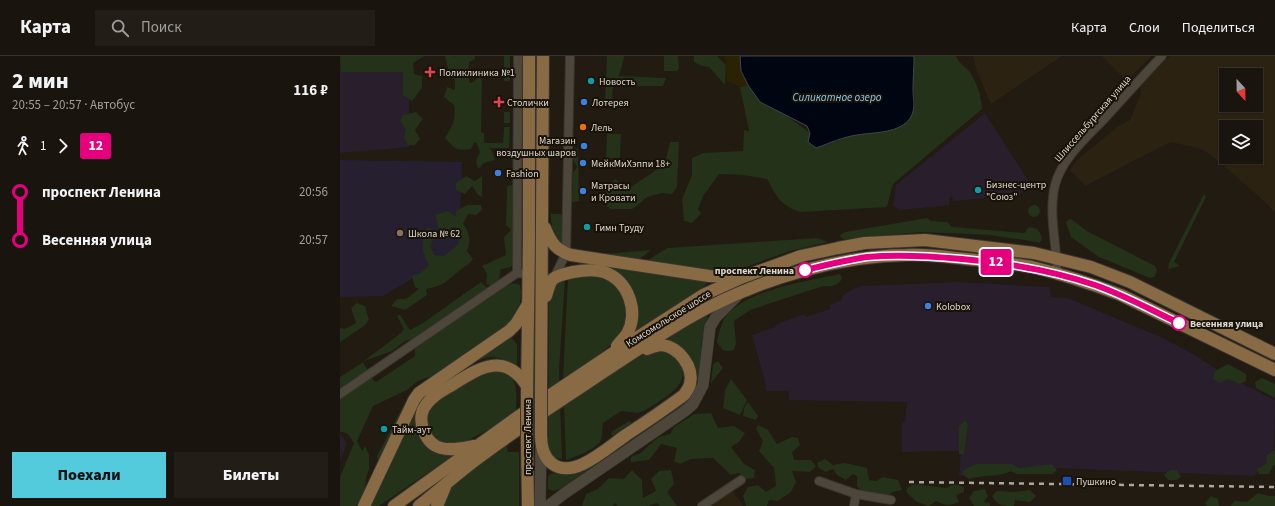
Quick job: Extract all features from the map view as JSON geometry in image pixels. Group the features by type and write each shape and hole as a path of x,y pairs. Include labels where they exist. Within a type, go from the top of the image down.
{"main road":[{"name":"проспект Ленина","path":"528,506 527,390 529,323 528,304 523,274 529,56"},
{"name":"проспект Ленина","path":"540,506 543,309 544,56"},
{"path":"543,223 550,241 558,249 566,253 709,276 743,277"},
{"name":"Комсомольское шоссе","path":"394,506 477,445 610,355 703,295 743,277 801,256 865,243 925,240 1034,252 1091,267 1130,282 1275,354"},
{"name":"Комсомольское шоссе","path":"419,506 476,460 518,430 626,358 693,316 740,293 802,271 867,257 907,255 933,256 995,262 1031,267 1057,273 1121,295 1275,370"},
{"path":"543,309 549,286 553,279 566,274 589,270 604,272 613,277 628,293 631,305 631,322 626,335 610,355"},
{"path":"548,506 565,492 693,404 702,385 710,327 716,317 740,293"},
{"path":"364,506 414,400 419,393 509,331 516,324 528,304"},
{"path":"541,441 549,461 556,466 572,467 583,464 673,404 684,395 689,385 689,368 678,352 671,347 662,345 654,346 626,358"},
{"path":"477,445 453,450 440,448 431,442 424,432 421,419 424,409 432,398 475,370 486,366 498,365 510,370 522,378 527,390"},
{"path":"437,506 445,485"}],"street":[{"path":"340,394 523,274 518,56"},
{"path":"553,279 566,253 570,56"},
{"name":"Шлиссельбургская улица","path":"1057,273 1052,207 1055,185 1060,170 1077,148 1162,56"},
{"path":"702,506 741,480"},
{"path":"819,481 856,494 891,500"},
{"path":"854,506 856,494"}],"shaded area":[{"path":"340,56 409,56 409,147 340,153"},
{"path":"973,56 1062,56 991,104 977,72"},
{"path":"1102,56 1151,56 1127,81"},
{"path":"1170,56 1275,56 1275,213 1262,199 1222,164 1263,164 1263,120 1219,120 1219,162 1210,154 1198,148 1170,142 1085,186 1070,170 1077,160 1117,127 1130,120 1141,94 1141,85"},
{"path":"985,113 1031,185 1019,195 953,201 952,196 949,198 949,205 900,210 893,206 896,185"},
{"name":"Школа № 62","path":"340,160 462,162 460,217 462,249 383,296 340,297"},
{"path":"958,282 1049,287 1051,297 1068,298 1163,338 1198,357 1227,376 1275,400 1274,455 1254,476 1057,468 959,476 961,451 902,452 902,422 905,422 907,402 789,400 789,391 766,391 765,382 752,335 804,314 806,317 830,309 830,305 842,300 842,296 853,289 862,286"},
{"path":"340,433 347,444 340,461"},
{"path":"731,489 743,506 705,506"}],"green space":[{"path":"340,56 424,56 413,63 414,74 422,76 422,88 412,101 403,95 403,72 341,72"},
{"path":"445,56 454,56 455,58 455,56 475,56 475,59 469,62 469,82 472,83 479,77 482,79 481,132 484,133 484,143 503,143 504,127 510,127 509,148 489,148 492,151 495,160 484,163 478,169 476,161 480,152 476,142 471,149 462,150 454,147 445,138 453,123 455,110 454,105 444,97 447,87 455,90 455,80 449,73"},
{"path":"504,56 510,56 510,81 504,81"},
{"path":"607,56 624,56 619,76 666,78 663,86 613,86 612,100 609,107 605,105"},
{"path":"664,56 678,56 679,69 677,71 664,71"},
{"path":"694,56 717,56 726,65 725,85 709,67 702,66 694,62"},
{"path":"911,56 956,56 975,81 982,104 982,109 893,184 887,207 800,212 788,207 780,200 767,179 743,175 719,174 703,196 698,209 701,213 692,223 684,221 682,199 692,175 692,158 703,153 743,151 744,130 749,131 740,87 748,85 760,102 787,116 810,133 817,148 851,136 884,131 915,104"},
{"path":"520,94 524,94 522,261 520,261 519,256 511,267 501,269 499,279 492,286 486,284 487,274 482,266 506,255 504,237 511,230 506,225 507,186 513,185 519,200"},
{"path":"416,112 423,119 415,130 420,139 415,145 408,145 404,138 406,130 400,121 403,115"},
{"path":"504,112 510,112 510,123 504,123"},
{"path":"607,134 621,134 620,158 606,158"},
{"path":"670,142 679,142 677,187 672,194 662,193 647,197 632,209 610,209 606,205 606,186 616,179 625,191 665,164"},
{"path":"578,148 579,201 572,202 573,173 577,167 572,158 572,151"},
{"path":"466,176 475,181 482,176 482,197 478,195 472,186 465,194 456,190 456,183"},
{"path":"1204,194 1206,197 1174,262 1180,266 1168,269 1169,263"},
{"path":"467,205 481,205 482,210 476,215 468,214 463,224 469,237 467,251 473,259 468,265 445,283 426,289 427,295 405,310 391,306 397,299 406,299 419,289 415,287 412,276 421,273 429,265 423,251 423,242 427,228 431,228 435,236 430,246 434,255 444,256 459,244 457,228 452,227 448,239 442,236 435,215 448,211 456,217 456,211"},
{"path":"1032,205 1036,205 1040,211 1036,217 1032,217 1028,213 1028,209"},
{"path":"551,214 563,214 563,245 554,235 551,223"},
{"path":"927,218 931,221 947,222 952,227 1025,233 1030,227 1037,229 1041,239 1040,243 990,235 921,232 844,239 841,238 840,235 845,232"},
{"path":"1071,219 1087,231 1155,266 1157,271 1155,276 1150,278 1099,257 1071,237 1066,223"},
{"path":"817,238 828,242 790,251 729,273 645,262 667,248"},
{"path":"651,250 638,260 604,254"},
{"path":"579,259 707,280 708,282 632,334 631,289 578,265"},
{"path":"840,274 842,278 837,284 832,286 823,286 750,310 734,321 736,343 734,350 724,350 717,342 721,325 726,316 748,299 795,283"},
{"path":"580,275 605,277 623,293 628,314 623,331 618,338 594,359 563,378 568,278"},
{"path":"565,279 559,370 562,459 555,458 548,447 549,298 554,286"},
{"path":"481,282 487,288 485,300 506,286 511,284 520,285 520,303 516,314 511,321 432,376 418,381 407,390 373,406 357,441 362,451 365,446 369,455 369,470 366,478 365,491 356,506 340,506 340,477 354,443 347,433 340,432 340,377 363,362 376,382 415,356 415,348 421,343 413,339 405,341 392,351 364,361 401,333 404,329 398,315 400,315 410,330 423,323"},
{"path":"357,303 365,306 369,320 364,326 340,342 340,328 345,329 356,323 351,308"},
{"path":"705,315 708,317 702,340 698,383 695,393 686,403 560,489 553,491 548,489 548,477 550,474 559,472 578,472 675,407 694,367 686,352 678,346 663,340"},
{"path":"507,337 512,338 517,344 517,365 498,358 491,357 484,359 467,367 427,395 419,434 455,454 379,506 369,506 417,401"},
{"path":"658,351 672,354 681,364 683,372 682,379 678,386 665,398 644,411 638,413 621,411 603,423 602,438 597,445 584,453 566,460 564,403 608,374 649,352"},
{"path":"718,361 723,368 711,383 713,364"},
{"path":"1228,364 1246,374 1246,381 1240,384 1228,379 1220,383 1213,379 1215,371"},
{"path":"491,366 505,372 512,378 516,387 516,413 459,445 444,445 427,431 427,410 435,400"},
{"path":"1262,378 1275,384 1275,398 1256,388 1255,382"},
{"path":"731,379 747,400 740,415 723,408 725,390"},
{"path":"748,402 758,416 756,420 743,416 744,408"},
{"path":"406,405 380,460 377,456 403,406"},
{"path":"711,413 718,428 734,426 745,433 739,442 731,447 744,464 755,470 754,478 745,479 739,473 731,475 713,458 691,459 680,464 674,461 677,448 661,444 649,460 631,462 631,457 641,453 659,437 670,434 674,427 694,414"},
{"path":"629,421 632,423 612,436 611,432"},
{"path":"965,421 968,424 964,454 959,454 959,426"},
{"path":"758,425 768,430 777,444 792,437 798,438 800,445 792,452 794,460 811,460 816,466 810,472 792,471 796,482 791,492 778,501 769,500 767,506 746,506 743,496 748,487 758,485 766,492 776,486 774,468 759,451 763,441 756,429"},
{"path":"506,443 508,452 519,452 519,506 441,506 449,488"},
{"path":"1275,450 1275,465 1269,474 1259,474 1257,469 1266,464 1267,455"},
{"path":"825,459 833,465 845,463 867,468 869,480 876,481 883,477 898,480 902,490 893,492 884,498 865,497 857,486 857,476 853,474 846,480 837,475 833,469 826,472 819,468 817,463"},
{"path":"976,464 1012,464 1019,468 1052,464 1057,470 1053,474 1017,474 1011,471 969,479 962,474 964,470"},
{"path":"632,470 642,480 643,498 656,491 651,479 659,471 671,470 674,484 667,492 677,506 660,506 657,503 647,506 618,506 615,503 613,506 582,506 586,494 598,489 609,478 624,479"},
{"path":"1170,470 1177,470 1181,477 1177,480 1168,480 1164,475"},
{"path":"915,484 946,488 955,484 964,487 964,492 956,495 959,502 948,505 936,501 929,506 917,502 906,492 908,487"},
{"path":"985,489 988,496 984,502 990,503 990,506 974,506 969,498 974,491"},
{"path":"1030,490 1036,496 1030,502 1015,500 1014,506 1001,505 992,496 997,491 1015,492"},
{"path":"1258,493 1275,496 1275,506 1230,506 1235,501 1247,502"},
{"path":"1211,496 1218,499 1219,506 1207,506 1205,503"}],"sand":[{"path":"725,56 740,56 741,71 748,85 740,87 727,81"}],"water":[{"name":"Силикатное озеро","path":"740,56 914,56 913,113 906,123 900,127 836,140 816,148 808,142 810,133 807,126 760,102 748,85 741,71"}],"railway":[{"path":"909,482 1275,487"}],"bus line":[{"name":"12","path":"805,270 867,257 907,255 933,256 1031,267 1057,273 1095,285 1121,295 1179,323"}],"place":[{"name":"Поликлиника №1","path":"430,72"},
{"name":"Новость","path":"591,81"},
{"name":"Столички","path":"499,102"},
{"name":"Лотерея","path":"584,102"},
{"name":"Лель","path":"583,127"},
{"name":"Магазин воздушных шаров","path":"584,146"},
{"name":"МейкМиХэппи 18+","path":"583,163"},
{"name":"Fashion","path":"498,173"},
{"name":"Бизнес-центр \"Союз\"","path":"978,190"},
{"name":"Матрасы и Кровати","path":"583,191"},
{"name":"Гимн Труду","path":"587,227"},
{"name":"Школа № 62","path":"400,233"},
{"name":"проспект Ленина","path":"805,270"},
{"name":"Kolobox","path":"928,306"},
{"name":"Весенняя улица","path":"1179,323"},
{"name":"Тайм-аут","path":"384,429"},
{"name":"Пушкино","path":"1067,481"}]}
